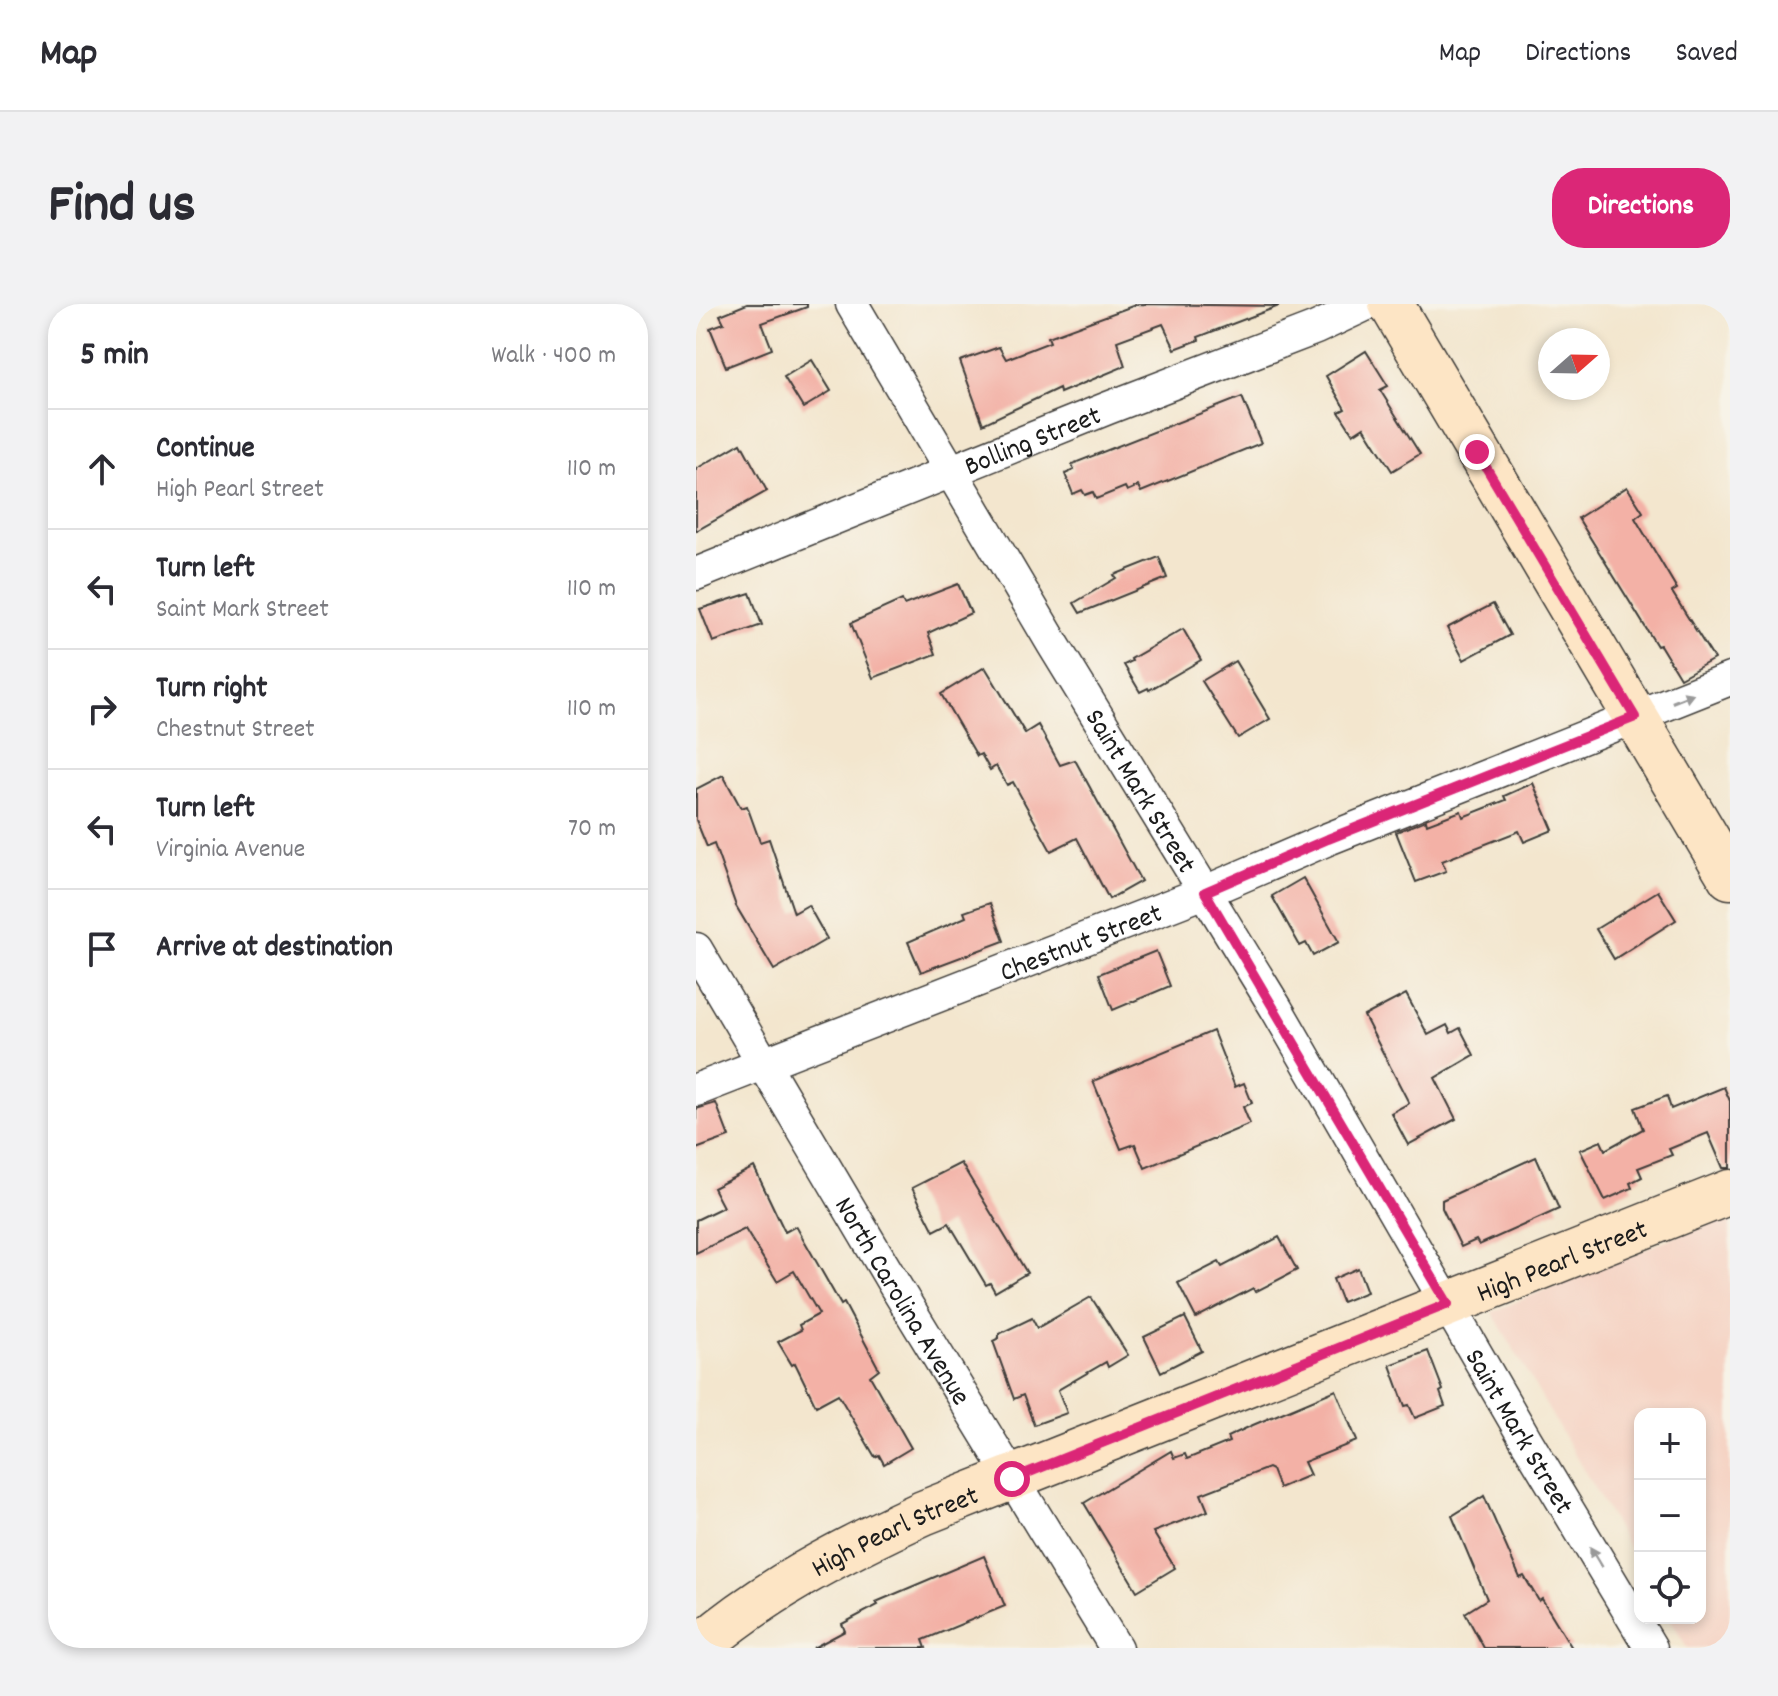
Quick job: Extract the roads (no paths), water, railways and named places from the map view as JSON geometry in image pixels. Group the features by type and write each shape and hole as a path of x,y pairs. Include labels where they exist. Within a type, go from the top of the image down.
{"street":[{"name":"Saint Mark Street","path":"852,304 1053,644 1205,892 1651,1648"},
{"name":"Bolling Street","path":"696,574 1316,328 1367,304"},
{"path":"1391,304 1730,877"},
{"name":"Chestnut Street","path":"696,1090 1205,892 1328,839 1730,679"},
{"name":"North Carolina Avenue","path":"696,949 1116,1648"},
{"name":"High Pearl Street","path":"698,1648 782,1585 851,1546 923,1513 1730,1192"}]}
